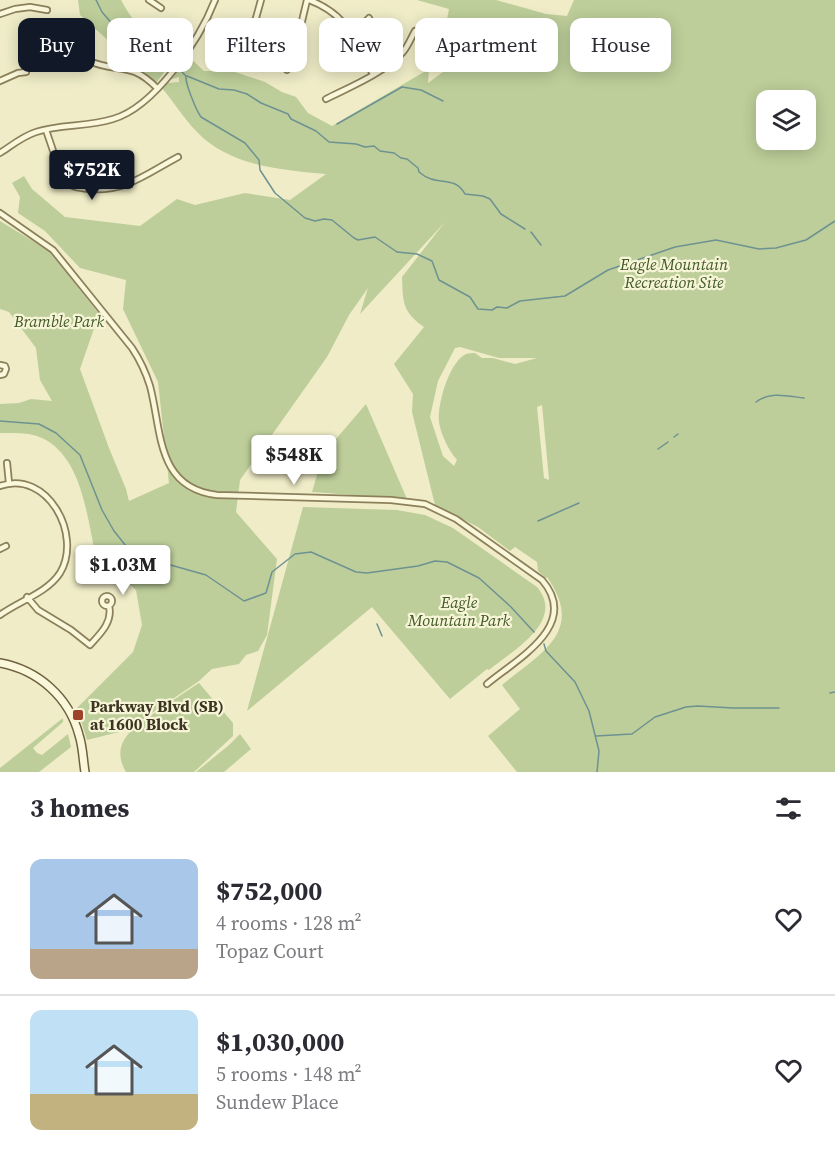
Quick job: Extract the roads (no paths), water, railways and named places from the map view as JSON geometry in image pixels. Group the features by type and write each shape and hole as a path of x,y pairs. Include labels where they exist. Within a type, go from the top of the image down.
{"street":[{"path":"149,0 162,8"},
{"path":"0,153 34,132 114,119 137,108 191,47 208,18 215,0"},
{"path":"256,18 261,0"},
{"path":"303,18 308,0 325,6 340,18"},
{"path":"0,14 30,7 47,10"},
{"path":"326,99 393,61 405,50 415,31"},
{"path":"95,64 134,70 157,88"},
{"path":"0,81 26,72"},
{"path":"46,130 63,180 77,188 107,191 124,187 178,158"},
{"path":"0,213 53,250 132,348 149,385 165,457 173,471 187,484 197,490 213,494 392,500 425,504 456,519 542,580 549,589 554,602 555,614 551,626 540,640 487,684"},
{"path":"0,365 5,366 6,369 4,374 0,375"},
{"path":"7,463 9,483"},
{"path":"0,486 9,483 31,487 50,499 67,538 66,559 58,575 49,585 0,615"},
{"path":"0,549 6,546"},
{"path":"27,597 38,610 71,630 90,645 108,623 111,613 110,606"},
{"path":"0,663 31,673 46,683 61,698 70,711 78,732 85,772"}],"waterway":[{"path":"96,0 107,18"},
{"path":"182,72 186,76 191,96 201,117 245,143 259,160 260,170 275,193 305,218 315,221 332,220 358,240 375,237 397,252 417,254 432,261 439,280 470,297 478,309 507,308 520,301 565,296 608,270 675,247 716,240 759,249 776,248 806,240 835,221"},
{"path":"187,76 219,89 247,94 261,103 288,114 291,119 316,131 329,142 374,146 380,151 394,153 407,159 426,177 456,184 465,194 490,199 501,214 525,229"},
{"path":"337,124 402,87 421,90 443,101"},
{"path":"531,232 541,245"},
{"path":"756,402 773,395 804,398"},
{"path":"0,421 39,424 56,433 80,455 102,510 114,531 130,551 147,563 155,566 167,564 206,575 244,601 266,593 272,572 295,554 311,552 356,572 367,573 418,566 435,561 447,562 479,578 534,632"},
{"path":"674,437 678,434"},
{"path":"658,449 668,442"},
{"path":"538,521 579,503"},
{"path":"377,624 382,636"},
{"path":"544,644 546,651 575,682 589,711 599,751 597,772"},
{"path":"830,693 835,692"},
{"path":"596,736 632,734 655,717 686,707 779,708"}],"place":[{"name":"Parkway Blvd (SB) at 1600 Block","path":"78,715"}],"park label":[{"name":"Eagle Mountain Recreation Site","path":"674,273"},
{"name":"Bramble Park","path":"59,321"},
{"name":"Eagle Mountain Park","path":"459,611"}]}
